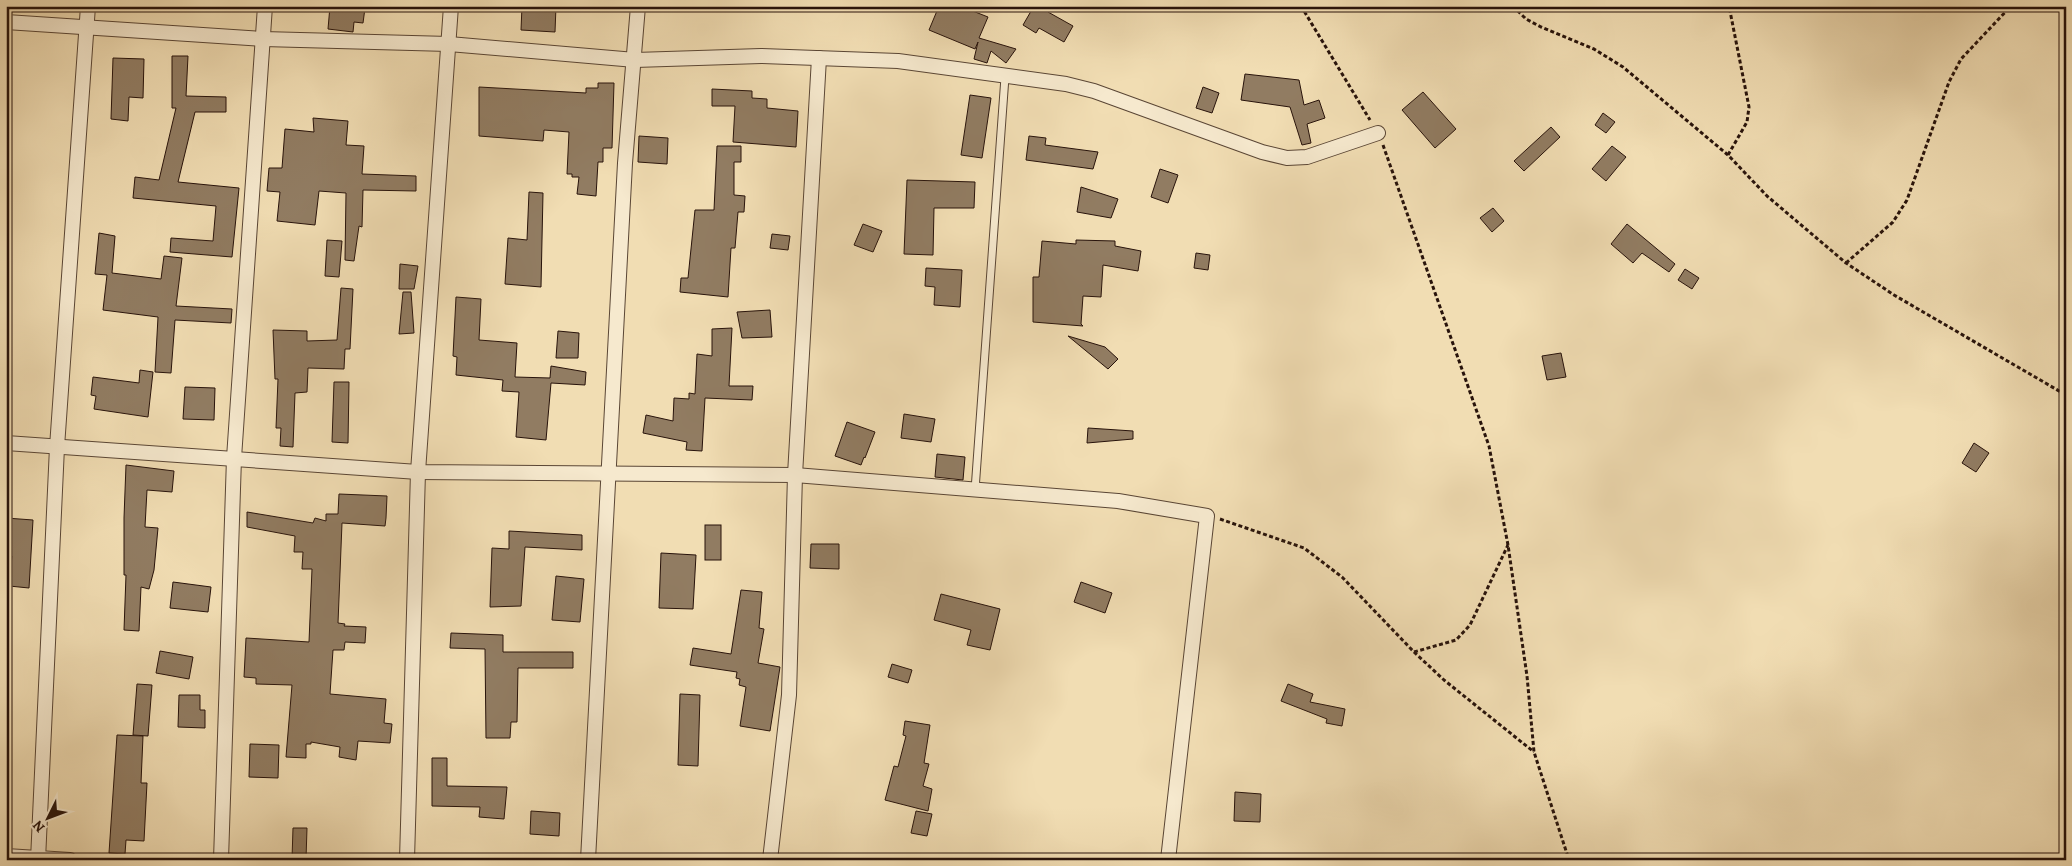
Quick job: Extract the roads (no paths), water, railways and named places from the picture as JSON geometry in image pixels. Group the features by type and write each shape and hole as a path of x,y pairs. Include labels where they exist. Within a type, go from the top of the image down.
{"street":[{"path":"38,859 57,447 88,6"},
{"path":"221,860 234,458 265,6"},
{"path":"407,860 418,472 451,6"},
{"path":"588,860 625,162 638,6"},
{"path":"6,22 263,39 449,44 635,60 762,56 898,61 1066,84 1094,91 1262,152 1287,158 1307,157 1378,133"},
{"path":"770,860 789,694 795,475 819,58"},
{"path":"6,443 418,472 795,475 1118,501 1207,516 1168,860"},
{"path":"6,856 70,860"}],"lane":[{"path":"975,490 1005,77"}]}
